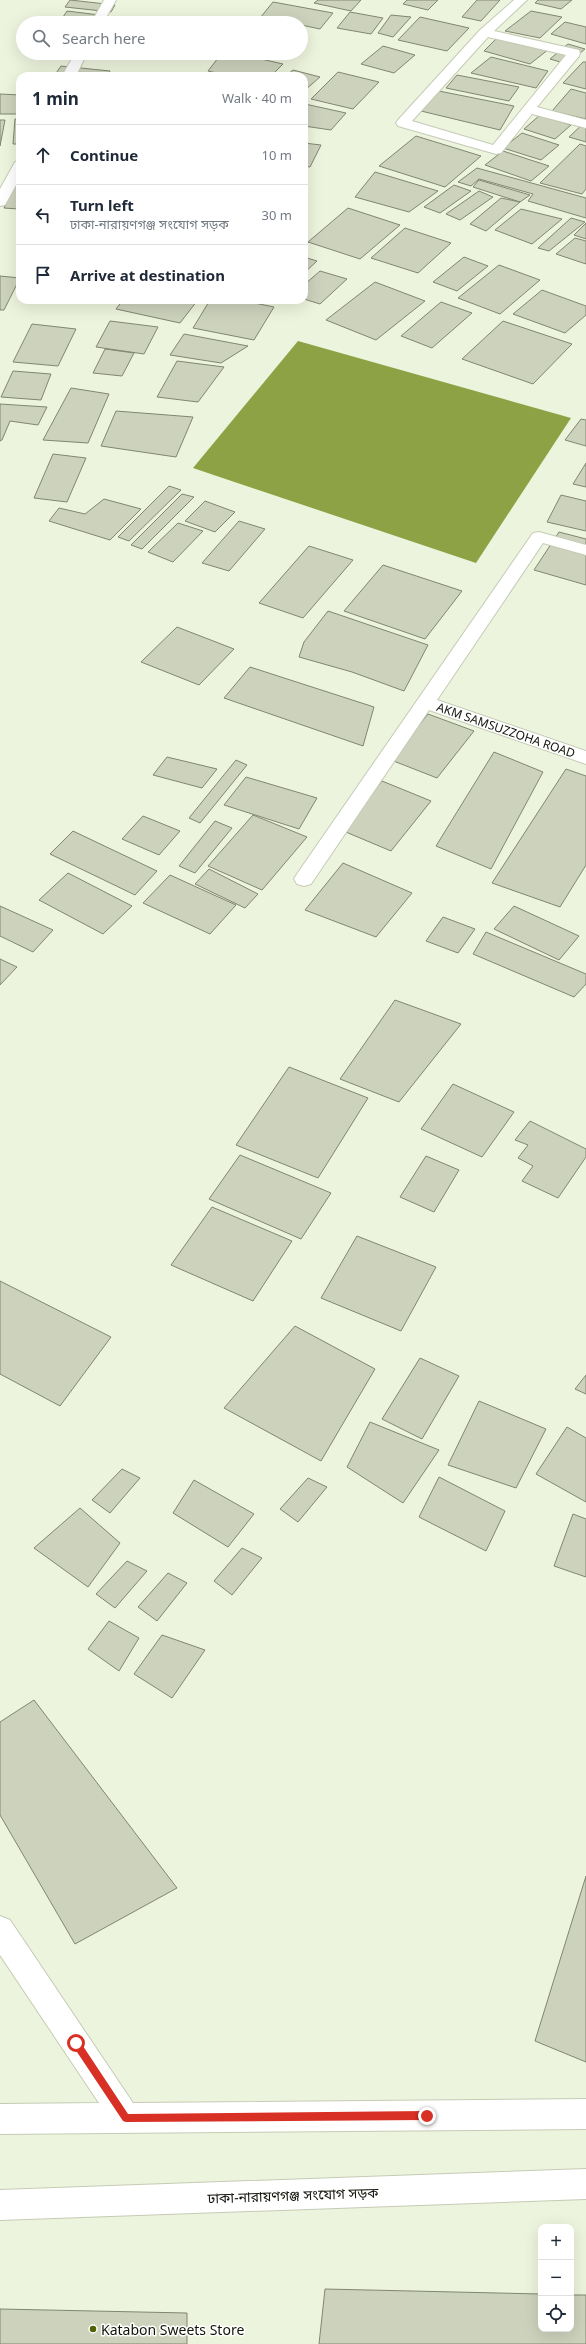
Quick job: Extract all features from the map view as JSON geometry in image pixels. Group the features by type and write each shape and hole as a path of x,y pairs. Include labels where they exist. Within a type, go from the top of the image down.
{"street":[{"path":"101,16 110,0"},
{"path":"522,0 485,33 403,123 496,150 529,109 580,54"},
{"path":"485,33 580,54"},
{"path":"71,72 77,60"},
{"path":"529,109 586,124"},
{"path":"0,202 16,172"},
{"path":"304,878 539,537 586,550"},
{"name":"AKM SAMSUZZOHA ROAD","path":"425,702 586,758"},
{"path":"0,1930 126,2118"},
{"path":"0,2119 586,2114"},
{"name":"ঢাকা-নারায়ণগঞ্জ সংযোগ সড়ক","path":"0,2205 586,2184"}],"shaded area":[{"path":"298,341 571,418 476,563 193,468"}],"building":[{"path":"70,0 115,5 111,12 65,7"},
{"path":"318,0 361,0 351,11 314,3"},
{"path":"407,0 438,0 428,10 403,4"},
{"path":"477,0 500,0 481,21 462,17"},
{"path":"538,0 572,0 561,9 535,3"},
{"path":"273,2 333,13 320,29 308,26 308,16 262,16"},
{"path":"67,11 108,16 64,16"},
{"path":"531,11 562,17 540,38 505,31"},
{"path":"350,12 383,18 371,34 337,28"},
{"path":"391,15 411,17 393,37 378,33"},
{"path":"420,17 469,28 447,51 398,40"},
{"path":"565,22 586,27 586,44 551,34"},
{"path":"497,38 549,49 530,64 484,51"},
{"path":"568,44 585,49 567,64 550,59"},
{"path":"383,46 415,55 394,73 361,64"},
{"path":"491,57 548,71 536,88 471,73"},
{"path":"217,60 266,60 283,64 275,72 208,71"},
{"path":"583,62 586,62 586,89 563,83"},
{"path":"61,66 110,71 109,72 57,72"},
{"path":"293,70 301,72 291,72"},
{"path":"338,72 379,82 353,109 311,99"},
{"path":"308,74 320,77 308,88"},
{"path":"457,75 519,87 509,101 446,88"},
{"path":"571,89 586,93 586,119 552,111"},
{"path":"439,91 514,106 500,130 421,111"},
{"path":"0,94 16,95 16,114 0,114"},
{"path":"308,105 346,113 331,130 308,127"},
{"path":"540,115 571,125 555,139 524,129"},
{"path":"15,119 16,119 16,144 13,144"},
{"path":"0,120 5,120 0,146"},
{"path":"586,121 586,142 569,137"},
{"path":"522,133 559,145 541,160 503,148"},
{"path":"416,136 481,156 445,187 379,166"},
{"path":"308,143 321,145 310,167 308,167"},
{"path":"580,144 586,146 586,189 582,194 540,183"},
{"path":"503,151 549,166 531,181 485,165"},
{"path":"477,168 586,198 586,218 528,201 533,194 479,179 471,186 458,182"},
{"path":"375,172 438,191 409,212 355,197"},
{"path":"479,180 530,195 520,202 473,187"},
{"path":"16,182 16,209 4,208"},
{"path":"454,185 471,191 440,213 424,207"},
{"path":"479,191 493,197 460,220 446,214"},
{"path":"501,198 520,202 486,231 470,224"},
{"path":"348,208 400,225 360,259 308,242"},
{"path":"521,209 562,219 532,244 495,230"},
{"path":"571,218 585,222 549,251 538,248"},
{"path":"586,223 586,239 574,235"},
{"path":"405,228 451,243 418,273 371,258"},
{"path":"575,238 586,241 586,264 556,254"},
{"path":"464,257 488,266 457,291 433,282"},
{"path":"308,258 317,261 308,269"},
{"path":"499,265 540,280 500,314 458,298"},
{"path":"320,271 347,279 320,304 308,300 308,282"},
{"path":"0,276 16,278 16,286 4,310 0,310"},
{"path":"375,282 425,301 376,340 326,320"},
{"path":"542,290 586,306 586,315 565,333 513,314"},
{"path":"441,302 472,313 432,348 401,336"},
{"path":"120,304 195,304 180,323 116,309"},
{"path":"208,304 259,304 274,307 254,340 193,328"},
{"path":"110,321 158,327 144,354 96,347"},
{"path":"503,321 572,344 533,384 462,359"},
{"path":"32,324 76,329 58,366 13,362"},
{"path":"184,334 248,346 221,363 170,355"},
{"path":"105,349 134,353 122,376 93,373"},
{"path":"177,361 224,367 198,402 157,397"},
{"path":"13,371 51,374 41,400 1,397"},
{"path":"71,388 109,394 88,443 43,440"},
{"path":"0,404 47,407 38,425 10,421 2,440 0,441"},
{"path":"116,411 193,417 176,457 101,446"},
{"path":"581,419 586,420 586,446 565,440"},
{"path":"53,454 86,458 67,502 34,498"},
{"path":"586,463 586,487 573,484"},
{"path":"169,486 181,490 129,541 118,537"},
{"path":"182,494 194,497 142,549 131,545"},
{"path":"561,495 586,501 586,531 547,522"},
{"path":"104,499 141,509 110,540 49,521 59,508 85,514"},
{"path":"205,501 235,512 215,532 185,521"},
{"path":"239,521 265,529 229,571 202,563"},
{"path":"178,523 203,531 173,562 148,552"},
{"path":"559,532 586,539 586,585 534,570"},
{"path":"309,546 353,560 303,618 259,603"},
{"path":"383,565 462,591 425,639 344,611"},
{"path":"328,611 428,645 404,691 352,672 299,657 304,642"},
{"path":"177,627 234,649 199,685 141,662"},
{"path":"250,667 374,707 363,746 224,698"},
{"path":"428,714 474,731 437,778 391,760"},
{"path":"494,752 543,772 491,869 436,846"},
{"path":"167,757 217,769 202,788 153,775"},
{"path":"236,760 247,765 200,823 189,818"},
{"path":"566,769 586,776 586,865 560,907 492,883"},
{"path":"246,777 317,798 299,829 224,805"},
{"path":"382,781 431,801 391,851 341,830"},
{"path":"253,815 307,837 262,890 208,866"},
{"path":"143,816 180,831 159,855 122,839"},
{"path":"215,821 232,828 195,873 179,866"},
{"path":"73,831 157,871 135,895 50,854"},
{"path":"343,863 412,893 376,937 305,910"},
{"path":"209,869 258,894 245,908 195,884"},
{"path":"68,873 132,906 103,934 39,900"},
{"path":"170,875 236,905 210,934 143,903"},
{"path":"0,906 53,930 33,952 0,936"},
{"path":"514,906 579,936 559,960 494,929"},
{"path":"443,917 475,929 458,953 426,941"},
{"path":"486,932 586,974 586,984 574,997 473,954"},
{"path":"0,959 17,967 0,985"},
{"path":"395,1000 461,1024 399,1102 340,1079"},
{"path":"289,1067 368,1098 318,1178 236,1145"},
{"path":"453,1084 514,1112 482,1157 421,1129"},
{"path":"530,1121 586,1149 586,1157 558,1198 522,1181 533,1166 518,1158 528,1145 515,1140"},
{"path":"240,1155 331,1193 301,1239 209,1199"},
{"path":"426,1156 459,1170 434,1212 400,1197"},
{"path":"212,1207 292,1241 253,1301 171,1265"},
{"path":"357,1236 436,1267 401,1331 321,1298"},
{"path":"0,1281 111,1337 60,1406 0,1374"},
{"path":"295,1326 375,1369 321,1461 224,1408"},
{"path":"420,1358 459,1376 422,1439 382,1419"},
{"path":"586,1375 586,1394 575,1389"},
{"path":"479,1401 546,1429 516,1488 448,1465"},
{"path":"370,1422 439,1450 403,1503 347,1467"},
{"path":"567,1427 586,1438 586,1502 536,1474"},
{"path":"122,1469 140,1478 110,1513 92,1500"},
{"path":"439,1477 505,1511 486,1551 419,1517"},
{"path":"308,1478 327,1487 298,1522 280,1509"},
{"path":"194,1480 254,1514 228,1547 173,1513"},
{"path":"80,1508 120,1543 88,1587 34,1548"},
{"path":"573,1514 586,1519 586,1577 554,1566"},
{"path":"242,1548 262,1558 232,1595 214,1581"},
{"path":"127,1561 147,1571 115,1608 96,1594"},
{"path":"168,1573 187,1583 157,1621 138,1607"},
{"path":"109,1621 139,1638 119,1671 88,1649"},
{"path":"162,1635 205,1650 172,1698 134,1674"},
{"path":"34,1700 177,1888 75,1944 0,1815 0,1722"},
{"path":"586,1876 586,2062 535,2041"},
{"path":"325,2289 538,2294 538,2332 574,2332 574,2295 586,2295 586,2344 319,2344"},
{"name":"Katabon Sweets Store","path":"0,2309 187,2313 187,2344 0,2344"}],"place":[{"name":"Katabon Sweets Store","path":"93,2329"}],"route":[{"path":"76,2043 126,2118 427,2116"}]}
